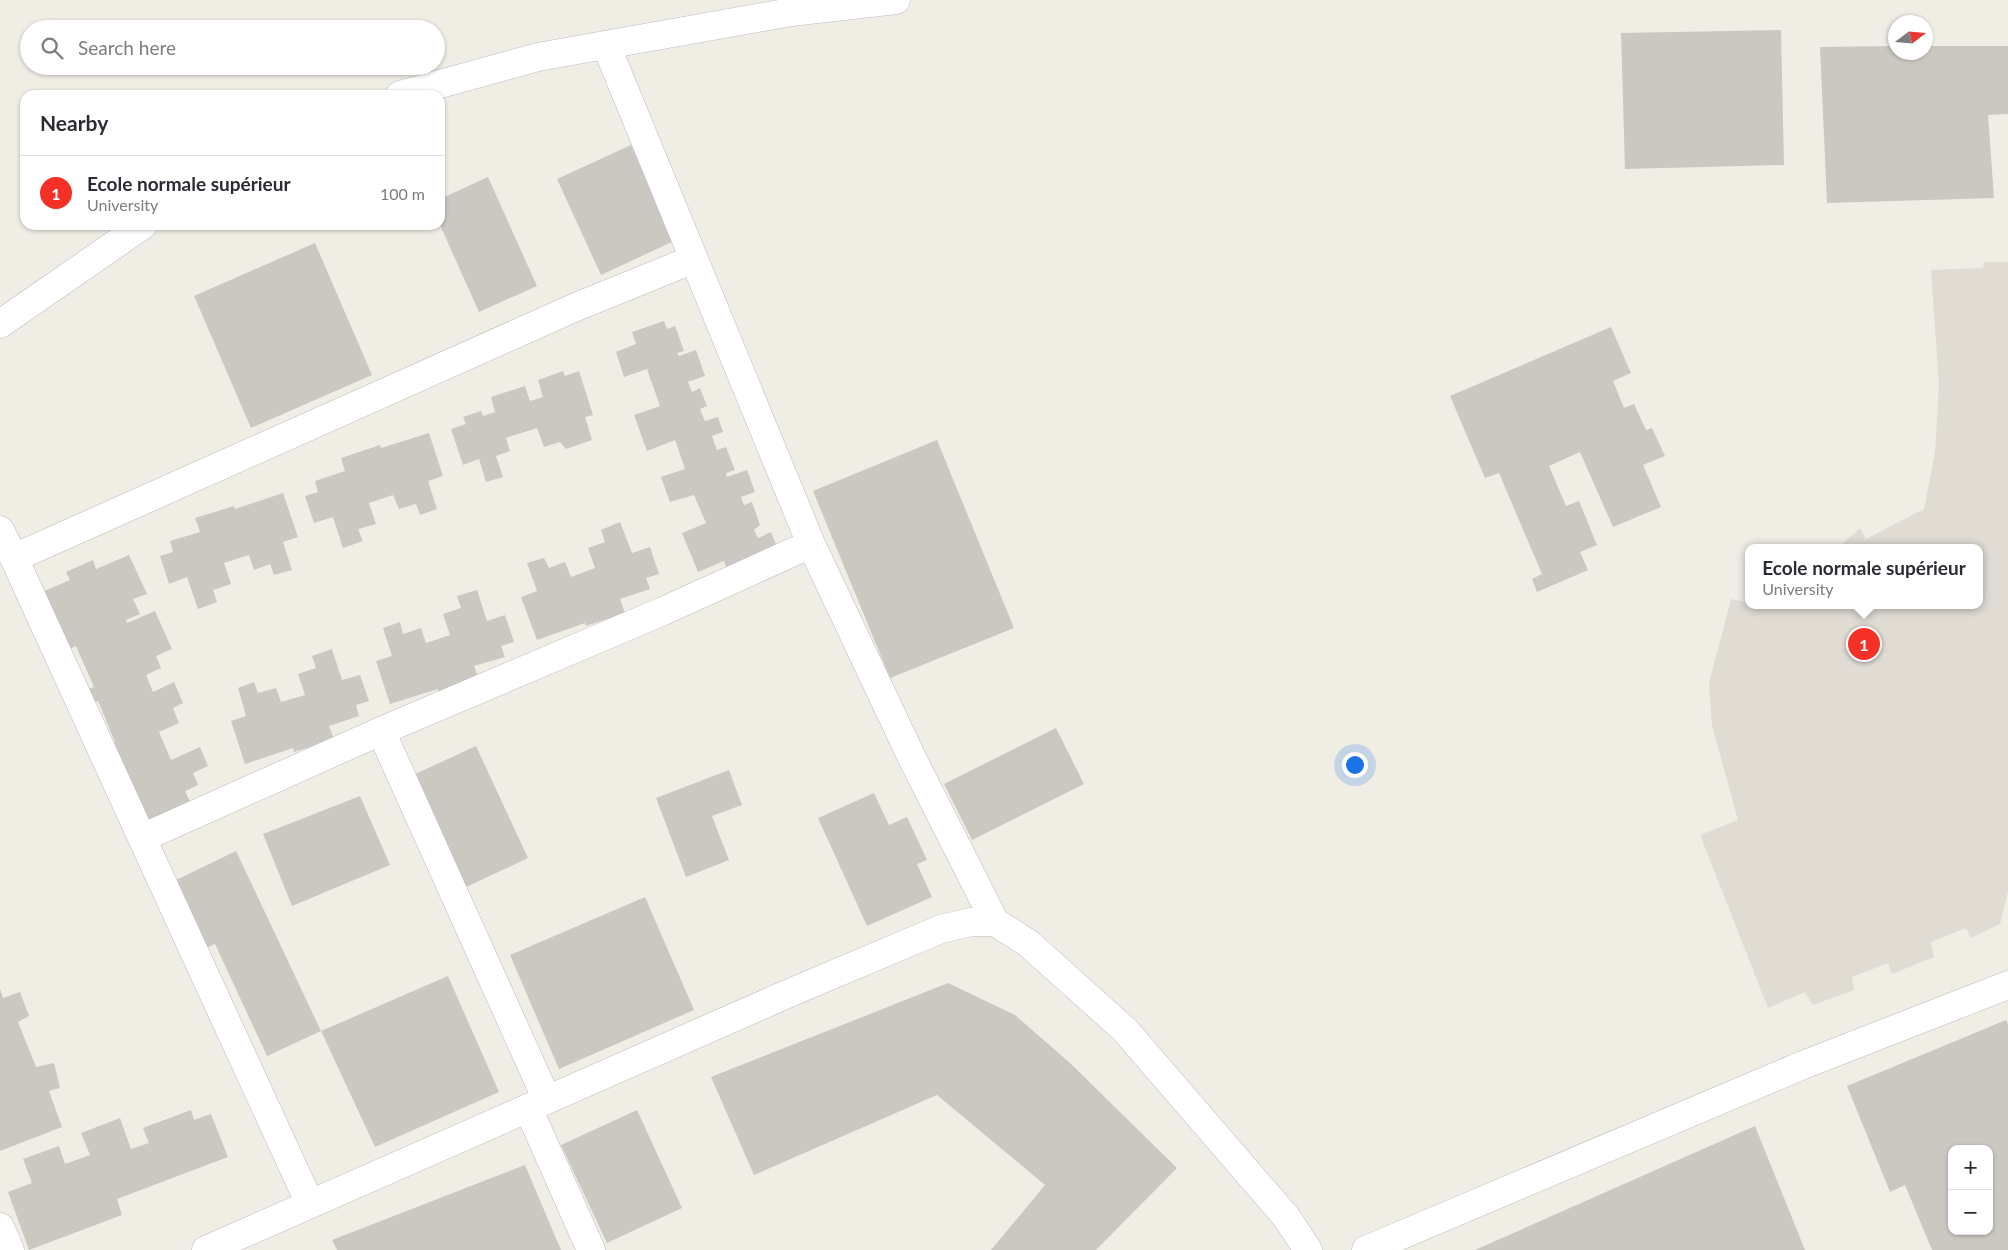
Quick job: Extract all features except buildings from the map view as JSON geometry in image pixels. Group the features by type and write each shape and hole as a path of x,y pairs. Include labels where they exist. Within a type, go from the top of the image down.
{"street":[{"path":"418,90 538,57 791,12 896,0"},
{"path":"606,45 811,544 914,760 995,922 1028,943 1125,1030 1287,1218 1308,1250"},
{"path":"0,324 136,230"},
{"path":"14,558 576,307 694,259"},
{"path":"0,530 310,1204"},
{"path":"142,838 381,731 661,612 811,544"},
{"path":"381,731 538,1104 590,1250"},
{"path":"206,1250 794,991 941,930 971,922 995,922"},
{"path":"1366,1250 1803,1066 2008,985"},
{"path":"0,1227 10,1250"}],"shaded area":[{"path":"1984,262 2008,262 2008,891 2000,924 1971,938 1966,928 1931,942 1934,957 1892,974 1888,963 1852,977 1854,990 1813,1005 1805,992 1768,1008 1700,835 1738,820 1712,726 1709,683 1731,599 1745,602 1745,609 1983,609 1983,544 1842,544 1860,528 1866,539 1924,509 1935,452 1939,385 1931,270 1983,268"}],"place":[{"name":"Ecole normale supérieur","path":"1864,644"}]}
